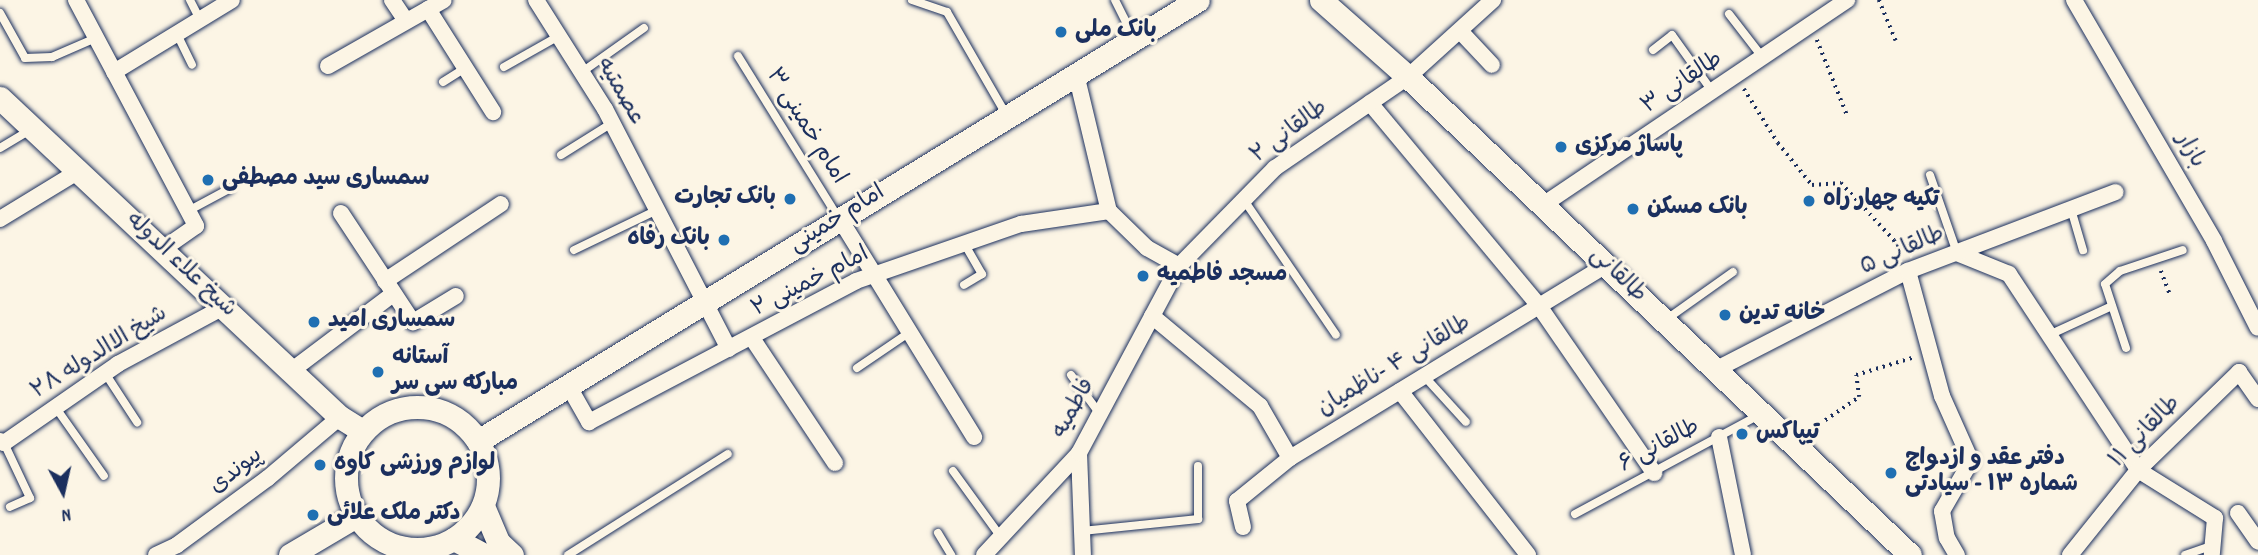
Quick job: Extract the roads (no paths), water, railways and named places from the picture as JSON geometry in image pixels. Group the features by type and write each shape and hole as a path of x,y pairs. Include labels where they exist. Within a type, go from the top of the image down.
{"main road":[{"name":"امام خمینی","path":"478,441 1198,0"},
{"name":"طالقانی","path":"1321,0 1408,77 1910,555"},
{"name":"شیخ علاء الدوله","path":"0,98 340,417 362,431"},
{"path":"423,407 445,412 464,424 478,441 487,461 489,484 483,506 454,539 434,548 411,552 389,544 356,516 345,472 362,431 400,408 423,407"},
{"path":"483,506 499,542 512,555"},
{"path":"290,555 356,516"},
{"path":"454,539 484,555"}],"street":[{"path":"76,0 196,226 163,249"},
{"path":"114,72 233,0"},
{"path":"391,0 406,21"},
{"path":"328,66 444,0"},
{"name":"عصمتیه","path":"536,0 612,123 729,349"},
{"name":"طالقانی ۲","path":"1179,266 1275,169 1408,77 1461,32 1493,0"},
{"name":"بازار","path":"2074,0 2214,241 2258,328"},
{"name":"طالقانی ۳","path":"1543,205 1844,1"},
{"path":"428,9 493,112"},
{"path":"1461,32 1492,65"},
{"path":"1076,74 1109,211 1147,248 1179,266"},
{"path":"1370,103 1539,306 1654,473"},
{"path":"0,219 79,170"},
{"name":"طالقانی ۵","path":"1716,370 1908,271 2116,192"},
{"path":"291,371 389,288 501,204"},
{"name":"امام خمینی ۲","path":"568,385 589,422 874,274 1021,224 1109,211"},
{"path":"341,213 413,322 456,296"},
{"path":"840,219 974,437"},
{"path":"1957,253 2009,274 2138,470 2215,518 2211,551"},
{"name":"طالقانی ۴ -ناظمیان","path":"1243,527 1237,501 1290,458 1606,265"},
{"name":"فاطمیه","path":"984,555 1079,453 1179,266"},
{"path":"1908,271 1942,396 1970,461 1942,511 1947,538 1957,555"},
{"name":"شیخ الاالدوله ۲۸","path":"2,442 105,373 224,307"},
{"path":"1152,316 1260,406 1290,458"},
{"path":"752,338 835,463"},
{"name":"طالقانی ۱۱","path":"2070,555 2138,470 2239,372 2258,399"},
{"path":"1401,391 1528,555"},
{"name":"پیوندی","path":"156,555 179,550 340,417"},
{"path":"1719,437 1743,555"},
{"path":"1079,453 1083,555"},
{"path":"2238,513 2258,542"}],"lane":[{"path":"190,0 200,20"},
{"path":"912,0 947,12 1007,117"},
{"path":"1115,0 1134,39"},
{"path":"0,13 25,58 52,57 96,38"},
{"path":"1729,14 1763,58"},
{"path":"582,72 644,27"},
{"path":"177,34 192,65"},
{"path":"1653,50 1672,35 1712,92"},
{"path":"504,67 559,36"},
{"name":"امام خمینی ۳","path":"738,56 840,219"},
{"path":"443,82 465,68"},
{"path":"561,155 612,123"},
{"path":"0,148 33,128"},
{"path":"1930,175 1957,253"},
{"path":"188,211 229,189"},
{"path":"1244,200 1336,335"},
{"path":"2071,209 2083,250"},
{"path":"573,250 657,210"},
{"path":"964,243 982,274 964,285"},
{"path":"2126,348 2105,284 2120,271 2183,250"},
{"path":"1664,321 1734,272"},
{"path":"2049,335 2112,306"},
{"path":"857,368 909,332"},
{"path":"105,373 137,422"},
{"path":"1071,375 1100,414"},
{"path":"1424,376 1466,422"},
{"path":"56,408 104,476"},
{"name":"طالقانی ۶","path":"1575,514 1762,414"},
{"path":"2,442 30,498 10,507"},
{"path":"568,555 728,454"},
{"path":"1082,531 1198,519 1198,466"},
{"path":"953,471 1001,537"},
{"path":"938,533 951,555"},
{"path":"2185,555 2211,551"}],"place":[{"name":"بانک ملی","path":"1061,32"},
{"name":"پاساژ مرکزی","path":"1561,147"},
{"name":"سمساری سید مصطفی","path":"208,180"},
{"name":"بانک تجارت","path":"790,199"},
{"name":"تکیه چهار راه","path":"1809,201"},
{"name":"بانک مسکن","path":"1633,209"},
{"name":"بانک رفاه","path":"724,240"},
{"name":"مسجد فاطمیه","path":"1143,276"},
{"name":"خانه تدین","path":"1725,315"},
{"name":"سمساری امید","path":"314,322"},
{"name":"آستانه مبارکه سی سر","path":"378,372"},
{"name":"تیپاکس","path":"1742,434"},
{"name":"لوازم ورزشی کاوه","path":"320,465"},
{"name":"دفتر عقد و ازدواج شماره ۱۳ - سیادتی","path":"1891,473"},
{"name":"دکتر ملک علائی","path":"313,515"}]}
